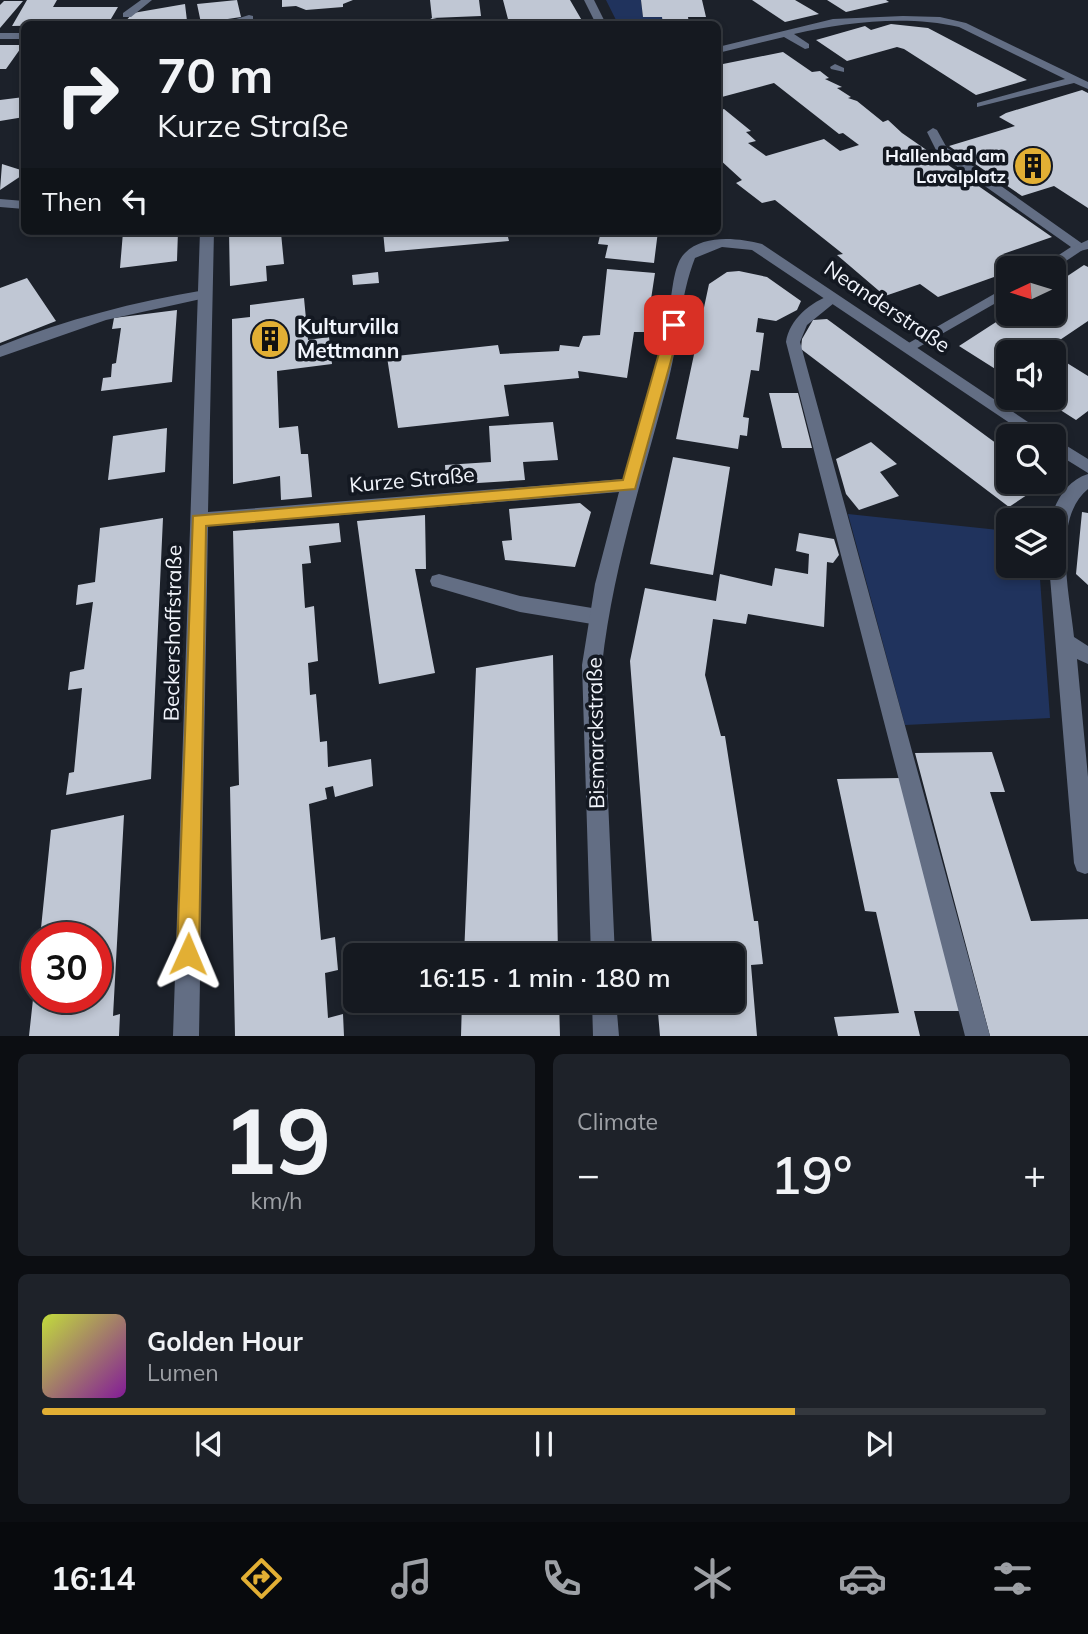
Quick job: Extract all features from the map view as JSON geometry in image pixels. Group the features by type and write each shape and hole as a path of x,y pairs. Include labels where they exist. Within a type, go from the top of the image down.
{"street":[{"path":"127,15 147,0"},
{"path":"589,0 600,21"},
{"path":"721,49 887,9"},
{"path":"237,21 249,18"},
{"path":"824,24 940,20 962,25 1088,86"},
{"path":"785,33 805,46"},
{"path":"0,36 21,36"},
{"path":"981,106 1073,80"},
{"path":"933,132 942,150 1084,246 1066,256"},
{"path":"0,203 21,205"},
{"name":"Beckershoffstraße","path":"186,1035 207,235"},
{"name":"Neanderstraße","path":"710,238 757,247 1023,424"},
{"name":"Bismarckstraße","path":"603,943 592,665 598,617 630,485 670,344 686,263 710,238"},
{"path":"0,352 61,326 123,308 205,294"},
{"path":"907,348 996,297"},
{"path":"832,299 805,317 794,334 793,342 978,1035"},
{"path":"1066,452 1088,467"},
{"path":"1085,863 1057,550 1059,517 1067,495 1088,480"},
{"name":"Kurze Straße","path":"198,520 630,485"},
{"path":"439,581 520,604 598,617"},
{"path":"1065,640 1088,656"},
{"path":"605,1013 606,1035"}],"shaded area":[{"path":"606,0 641,0 643,17 662,17 663,21 616,21"},
{"path":"848,514 996,530 996,578 1040,578 1050,718 905,725"}],"building":[{"path":"27,0 57,0 53,7 118,7 110,21 21,21 21,26 12,26"},
{"path":"237,0 241,17 201,21 197,4"},
{"path":"282,0 353,0 343,4 343,7 306,10 296,6 282,7"},
{"path":"430,0 479,0 481,16 432,18"},
{"path":"503,0 570,0 582,21 508,21"},
{"path":"641,0 702,0 706,17 688,17 689,21 663,21 662,17 643,17"},
{"path":"752,0 795,0 819,14 785,22"},
{"path":"827,0 886,0 889,2 846,12"},
{"path":"4,1 23,1 0,28 0,5"},
{"path":"185,4 187,21 126,21 133,13"},
{"path":"891,24 928,28 1027,80 976,95 904,49 897,47 847,61 816,40 865,26 871,30"},
{"path":"0,45 21,45 6,69 0,69"},
{"path":"783,52 812,72 820,71 829,78 825,79 842,87 837,88 851,97 848,98 857,101 883,122 888,120 902,133 1052,237 1003,254 1006,256 996,256 996,276 938,297 920,284 885,296 837,255 843,254 775,200 762,203 736,183 742,180 721,161 721,110 724,109 751,131 746,132 756,141 748,143 766,156 824,139 840,151 859,145 843,133 839,134 774,83 721,97 721,64"},
{"name":"Hallenbad am Lavalplatz","path":"1082,90 1088,93 1088,208 1054,186 1022,196 949,146 1015,126 999,117 1006,113"},
{"path":"21,97 21,118 0,121 0,100"},
{"path":"2,164 21,170 21,176 0,190"},
{"path":"123,235 178,235 177,261 120,268"},
{"path":"229,235 281,235 284,264 266,266 267,281 230,286"},
{"path":"383,235 528,235 508,237 509,241 385,252"},
{"path":"600,235 658,235 654,263 605,258 608,245 598,244"},
{"path":"1084,265 1088,267 1088,321 1060,340 996,340 996,369 959,346 996,322 996,326 1066,326 1066,277"},
{"path":"607,269 655,273 646,332 634,332 627,378 578,371 579,378 504,385 509,416 398,428 387,357 498,345 500,354 559,351 560,345 579,347 583,336 600,335"},
{"path":"739,271 767,277 801,301 797,310 776,321 758,318 756,332 764,333 759,371 751,370 743,417 749,418 747,436 740,435 738,449 676,439 709,284 727,272"},
{"path":"378,272 379,283 353,285 352,275"},
{"path":"27,278 56,321 0,343 0,288"},
{"path":"304,298 308,340 329,337 332,364 277,371 279,428 298,426 301,454 308,454 312,497 281,500 280,476 233,484 232,319 250,317 250,305"},
{"path":"177,310 172,382 101,391 103,378 111,377 112,364 116,363 121,328 112,329 114,318"},
{"path":"827,319 996,443 996,494 1028,494 1009,507 801,349 802,339 813,320"},
{"path":"1066,362 1088,376 1088,411 1076,420 1060,410 1066,410"},
{"path":"769,393 798,393 812,448 782,448"},
{"path":"553,422 558,460 523,462 525,480 446,485 445,465 491,462 489,426"},
{"path":"167,428 165,472 108,480 113,436"},
{"path":"871,442 897,464 880,472 899,496 859,510 846,494 836,459"},
{"path":"673,457 730,467 713,575 650,564"},
{"path":"580,503 591,512 575,567 505,560 502,541 512,540 509,509"},
{"path":"1082,512 1088,513 1088,585 1076,574"},
{"path":"425,515 426,569 415,569 435,673 379,684 357,521"},
{"path":"163,518 151,779 66,795 69,773 74,772 82,688 68,690 70,672 84,669 93,602 76,605 78,585 95,582 100,528"},
{"path":"339,523 341,542 309,546 311,563 302,564 305,608 314,606 318,661 308,663 310,695 316,694 320,742 327,741 328,767 371,759 373,786 335,797 333,786 325,788 327,799 309,804 321,940 335,937 338,970 325,973 328,1018 343,1014 344,1036 235,1036 230,787 239,785 233,531"},
{"path":"799,533 834,539 839,555 833,563 827,562 824,627 748,614 746,624 713,619 705,675 721,736 725,736 754,921 758,921 763,964 751,965 757,1036 660,1036 658,1013 745,1013 745,943 652,943 630,661 645,588 716,601 720,574 772,586 775,568 808,574 809,554 796,551"},
{"path":"553,655 558,943 465,943 476,668"},
{"path":"992,752 1005,792 990,792 1031,921 1088,919 1088,1036 990,1036 915,753"},
{"path":"901,778 961,1011 914,1011 920,1036 838,1036 834,1017 899,1013 876,912 865,911 837,779"},
{"path":"124,815 113,1016 120,1014 119,1036 29,1036 32,1013 112,1013 112,922 42,922 51,830"},
{"path":"462,1013 559,1013 560,1036 461,1036"}],"place":[{"name":"Hallenbad am Lavalplatz","path":"1033,166"},
{"name":"Kulturvilla Mettmann","path":"270,339"}],"route":[{"path":"188,954 198,520 630,485 674,325"}]}
